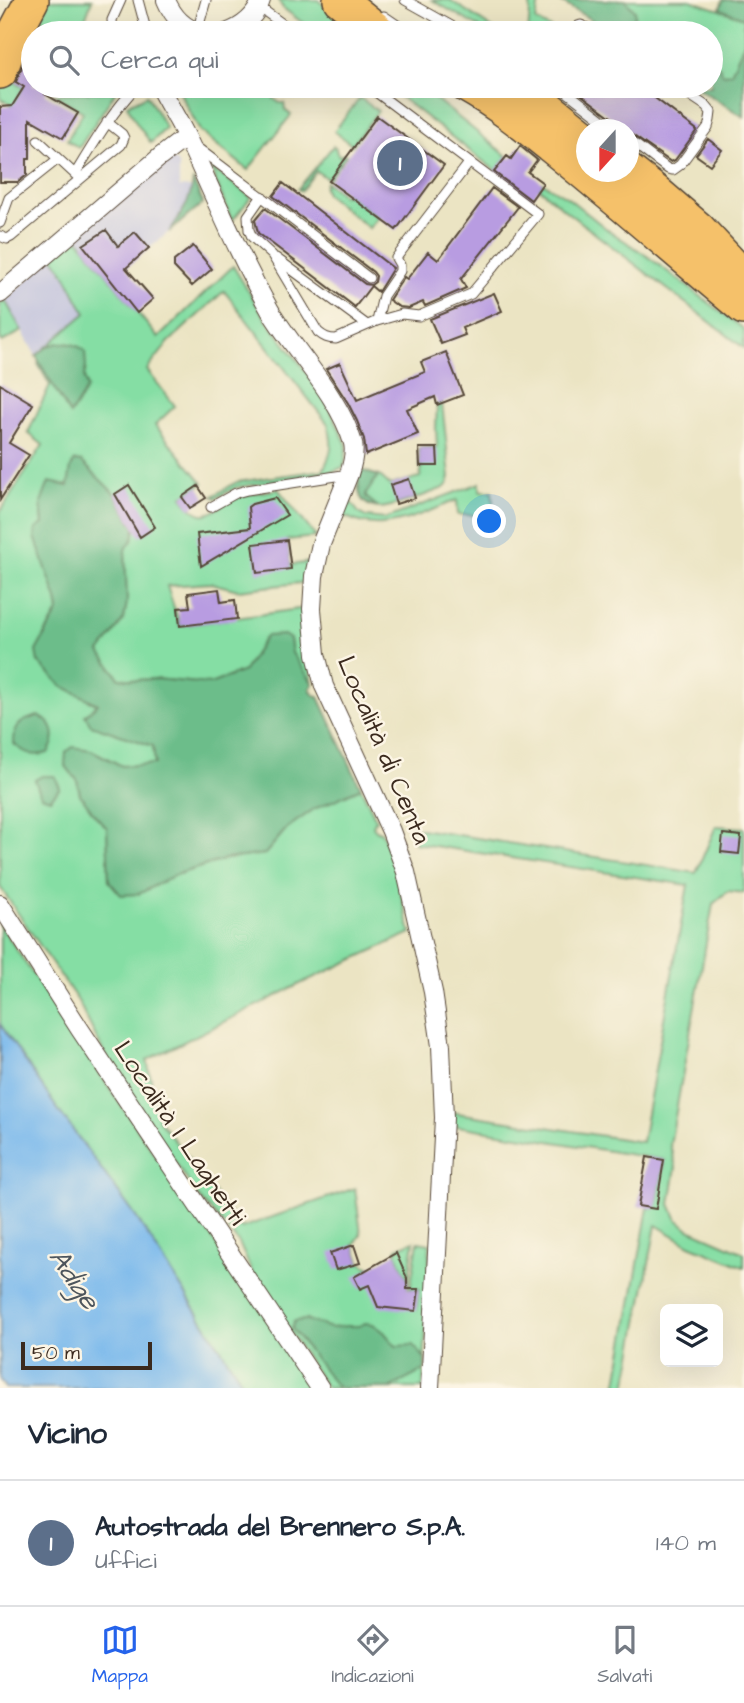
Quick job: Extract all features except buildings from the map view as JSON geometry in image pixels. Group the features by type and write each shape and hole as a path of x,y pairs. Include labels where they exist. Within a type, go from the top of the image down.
{"highway":[{"path":"0,19 9,0"},
{"path":"340,0 377,21"},
{"path":"0,72 14,34 21,31"},
{"path":"462,98 583,195 659,237"},
{"path":"486,98 614,197 744,307"},
{"path":"512,98 576,147"},
{"path":"536,98 576,130"},
{"path":"639,179 699,229 744,277"},
{"path":"620,182 633,192 659,237"},
{"path":"699,229 744,249"}],"street":[{"path":"166,0 179,21"},
{"path":"246,21 260,4"},
{"name":"Località di Centa","path":"165,98 188,139 234,243 257,286 330,397 354,446 349,474 321,544 313,583 312,609 316,654 324,686 391,831 406,872 433,992 441,1046 444,1118 430,1388"},
{"path":"0,294 160,157 188,139"},
{"name":"Località I Laghetti","path":"0,904 86,1040 320,1388"}],"lane":[{"path":"112,21 121,0"},
{"path":"138,0 144,21"},
{"path":"196,21 207,0 216,0"},
{"path":"405,0 443,21"},
{"path":"260,4 281,21"},
{"path":"78,177 107,122 126,98"},
{"path":"272,255 318,332 329,339 336,338 402,314 419,316 471,294 538,214 384,98"},
{"path":"575,98 602,119"},
{"path":"639,147 668,169 673,170 680,165 708,127 710,120 711,112 694,98"},
{"path":"0,236 7,239 11,237 78,177 123,142 122,134 107,122"},
{"path":"188,139 369,278"},
{"path":"37,141 78,177"},
{"path":"0,223 9,198 58,159"},
{"path":"377,321 383,296 400,271 396,258 469,163"},
{"path":"262,197 248,216 252,237 272,255 367,325"},
{"path":"211,507 247,490 349,474"}],"shaded area":[{"path":"171,159 179,166 179,187 192,188 193,180 203,203 112,280 104,296 36,356 5,300 157,164"}],"green space":[{"path":"47,0 92,0 84,21 45,21 35,15"},
{"path":"278,0 318,0 342,21 300,21 283,8"},
{"path":"432,0 450,0 482,21 468,21"},
{"path":"531,0 539,0 536,21 529,21"},
{"path":"558,0 690,0 744,18 744,117 714,98 723,98 723,21 594,21"},
{"path":"558,0 625,0 635,11 634,21 594,21"},
{"path":"723,0 744,0 744,18 720,9"},
{"path":"744,43 744,117 714,98 723,98 723,74 731,73"},
{"path":"4,76 21,85 16,101 48,129 0,98"},
{"path":"60,98 111,98 79,148 67,140 83,112"},
{"path":"141,98 149,98 166,128 151,143 127,105"},
{"path":"183,98 274,98 284,103 285,110 291,115 248,170 200,131"},
{"path":"360,98 378,111 352,145 334,131"},
{"path":"402,98 434,98 507,156 496,171"},
{"path":"333,146 339,156 346,155 328,179 316,171 301,191 298,189"},
{"path":"210,167 251,197 232,221"},
{"path":"193,180 203,203 169,232 188,201"},
{"path":"326,182 378,217 369,228 326,194"},
{"path":"543,183 568,198 740,326 744,330 744,348 567,212 539,188"},
{"path":"76,236 158,338 233,266 265,318 322,392 347,445 344,467 328,473 237,487 216,498 213,496 237,482 323,470 331,447 328,424 224,291 169,342 147,370 175,406 155,425 203,483 182,497 191,507 198,513 210,513 230,500 278,489 316,537 287,540 290,565 312,562 308,582 238,590 211,583 167,586 180,626 306,608 304,632 313,684 292,653 290,639 266,636 244,671 210,684 119,678 100,652 124,619 127,602 125,549 133,539 135,528 115,494 82,462 68,486 41,503 59,611 43,637 89,701 99,705 91,725 153,746 155,764 122,766 91,750 65,765 77,780 80,794 107,828 109,881 139,893 175,875 226,859 265,854 287,828 314,809 361,788 376,819 373,826 382,833 393,863 411,933 306,981 147,1060 159,1120 241,1228 355,1188 361,1234 354,1245 360,1262 370,1268 364,1272 416,1310 419,1289 410,1289 418,1242 430,1244 423,1388 327,1388 256,1281 240,1245 199,1198 108,1061 78,1001 0,887 0,512 43,445 28,433 50,385 36,356 86,313 53,257"},
{"path":"5,300 22,331 2,342 0,304"},
{"path":"59,343 73,344 85,351 84,377 87,388 70,415 36,356 48,346"},
{"path":"442,403 450,477 448,484 444,488 394,505 379,508 366,504 359,491 361,470 381,477 390,485 420,477 422,467 419,448 437,447 437,405"},
{"path":"75,461 82,462 115,494 135,528 133,539 125,550 127,602 124,619 100,652 119,678 210,684 244,671 266,636 284,635 290,639 292,653 313,684 310,689 319,697 361,788 314,809 287,828 265,854 226,859 175,875 139,894 121,895 109,881 107,828 80,794 77,780 65,765 66,752 73,747 91,750 122,766 155,764 153,746 91,725 85,715 98,704 62,686 38,662 36,651 59,610 35,537 36,529 43,524 41,503 49,482 68,486 71,467"},
{"path":"361,470 378,476 366,494 377,506 365,503 360,495"},
{"path":"480,483 480,491 492,491 494,515 458,515 457,500 412,518 388,523 362,522 339,514 348,493 350,501 359,513 366,517 385,519"},
{"path":"38,716 48,722 54,736 48,753 34,755 14,744 14,737 19,724"},
{"path":"42,776 55,776 60,788 50,799 41,796 35,780"},
{"path":"716,826 744,828 744,893 728,891 713,904 670,1145 676,1167 670,1204 676,1218 689,1229 744,1253 744,1267 690,1245 656,1225 626,1388 616,1388 648,1208 656,1208 664,1160 451,1125 450,1112 642,1142 688,885 414,843 414,828 696,873"},
{"path":"0,925 315,1388 246,1388 136,1217 0,1024"},
{"path":"414,1241 407,1289 407,1278 396,1253 397,1248"},
{"path":"306,1320 331,1328 373,1324 396,1346 413,1345 425,1358 425,1370 390,1388 338,1388 292,1329 295,1321"}],"water":[{"name":"Adige","path":"0,1024 136,1217 246,1388 5,1388 0,1380"}],"place":[{"name":"Autostrada del Brennero S.p.A.","path":"400,163"}]}
